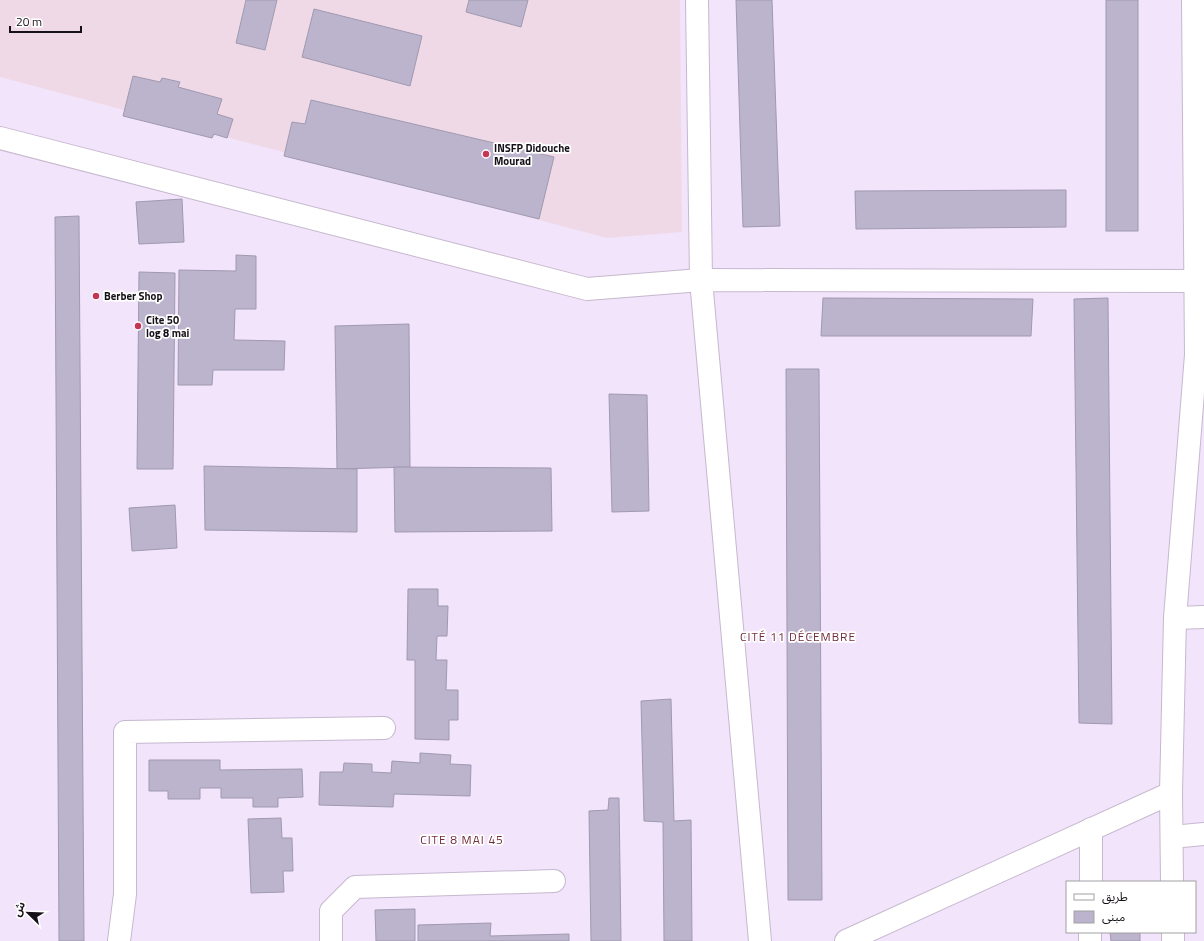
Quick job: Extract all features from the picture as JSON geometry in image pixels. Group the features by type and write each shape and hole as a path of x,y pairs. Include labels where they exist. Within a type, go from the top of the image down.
{"street":[{"path":"697,0 701,280 760,941"},
{"path":"1172,881 1171,793 1175,618 1200,358 1193,0"},
{"path":"0,138 587,289 701,280 1199,281"},
{"path":"1175,618 1204,617"},
{"path":"119,941 125,894 125,732 384,728"},
{"path":"846,941 1171,793"},
{"path":"1091,829 1091,881"},
{"path":"1172,837 1204,834"},
{"path":"331,941 331,911 355,887 554,882"}],"shaded area":[{"name":"INSFP Didouche Mourad","path":"0,0 680,0 682,232 607,238 0,77"}],"building":[{"path":"246,0 277,0 265,50 236,43"},
{"path":"469,0 528,0 521,27 466,12"},
{"path":"736,0 772,0 780,226 743,227"},
{"path":"1106,0 1138,0 1138,231 1106,231"},
{"path":"314,9 422,36 410,86 302,57"},
{"path":"133,76 160,82 162,78 180,82 178,87 222,99 217,114 233,119 227,138 214,134 212,138 123,116"},
{"path":"311,100 554,157 539,219 284,156 292,122 305,124"},
{"path":"1066,190 1066,227 856,229 855,191"},
{"path":"182,199 184,242 139,244 136,202"},
{"path":"79,216 84,941 59,941 55,217"},
{"path":"236,255 256,256 256,309 235,309 234,340 285,341 284,370 213,370 212,385 178,385 179,270 236,271"},
{"path":"139,272 175,273 173,469 137,469"},
{"path":"823,298 1033,299 1031,336 821,336"},
{"path":"1108,298 1112,724 1079,723 1074,299"},
{"path":"409,324 410,467 337,469 335,326"},
{"path":"786,369 819,369 822,900 788,900"},
{"path":"609,394 647,395 649,511 612,512"},
{"path":"204,466 357,469 357,532 205,530"},
{"path":"394,467 551,468 552,531 395,532"},
{"path":"175,505 177,548 132,551 129,508"},
{"path":"408,589 438,589 438,606 448,606 447,636 437,636 436,660 447,660 446,690 458,690 458,720 449,720 449,740 415,739 415,660 407,660"},
{"path":"671,699 674,821 691,820 692,941 664,941 663,822 644,821 641,701"},
{"path":"420,753 451,755 450,764 471,765 470,796 394,794 393,807 319,805 320,772 343,772 344,763 372,764 372,772 391,773 392,761 420,763"},
{"path":"149,760 220,760 220,770 302,769 303,797 278,798 278,807 253,807 253,798 221,798 221,788 200,788 200,799 168,799 168,791 149,791"},
{"path":"609,798 619,798 621,941 591,941 589,811 608,810"},
{"path":"281,818 282,838 292,838 293,871 283,871 284,892 251,893 248,819"},
{"path":"415,909 415,941 376,941 375,910"},
{"path":"491,923 490,936 569,934 569,941 418,941 418,925"},
{"path":"1110,933 1140,933 1140,941 1111,941"}],"place":[{"name":"INSFP Didouche Mourad","path":"486,154"},
{"name":"Berber Shop","path":"96,296"},
{"name":"Cite 50 log 8 mai","path":"138,326"}],"district":[{"name":"CITÉ 11 DÉCEMBRE","path":"798,637"},
{"name":"CITE 8 MAI 45","path":"462,840"}]}
